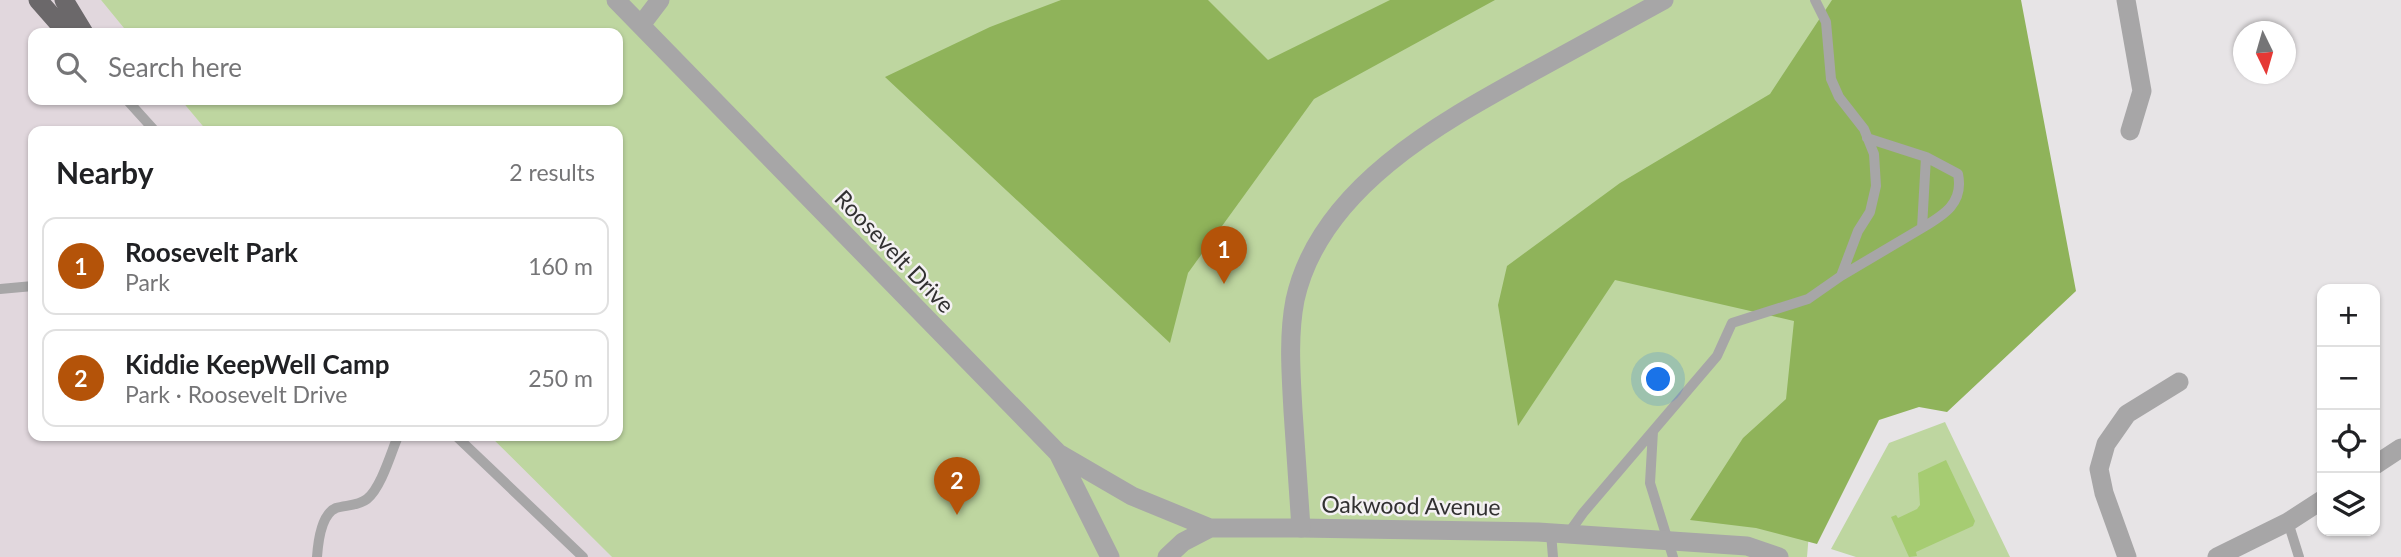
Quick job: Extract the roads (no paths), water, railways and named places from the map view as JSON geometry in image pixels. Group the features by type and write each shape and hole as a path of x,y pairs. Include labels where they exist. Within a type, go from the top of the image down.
{"highway":[{"path":"38,0 63,28"},
{"path":"64,0 81,28"}],"street":[{"name":"Roosevelt Drive","path":"617,0 1058,453 1110,557"},
{"path":"641,25 660,0"},
{"path":"1301,528 1291,337 1295,301 1304,267 1318,239 1345,205 1417,141 1467,108 1664,0"},
{"path":"2126,0 2142,91 2130,131"},
{"path":"2127,557 2104,493 2099,469 2106,444 2127,414 2179,382"},
{"path":"2380,463 2401,448"},
{"name":"Oakwood Avenue","path":"1058,453 1132,496 1210,528 1560,533 1670,549 1747,546 1779,557"},
{"path":"2217,557 2288,522 2317,503"},
{"path":"1167,557 1183,542 1210,528"}],"lane":[{"path":"1815,0 1826,22 1831,79 1839,97 1864,129 1874,153 1876,186 1870,212 1858,231 1841,276"},
{"path":"132,105 150,126"},
{"path":"1553,557 1560,533 1717,356 1732,323 1808,299 1841,276 1947,214 1958,198 1958,174 1926,157 1867,138"},
{"path":"1922,228 1926,157"},
{"path":"0,289 28,286"},
{"path":"1653,431 1650,483 1670,549"},
{"path":"317,557 327,515 334,509 367,500 377,486 396,441"},
{"path":"461,441 583,557"},
{"path":"2288,522 2299,557"}],"place":[{"name":"Roosevelt Park","path":"1224,284"},
{"name":"Kiddie KeepWell Camp","path":"957,515"}]}
